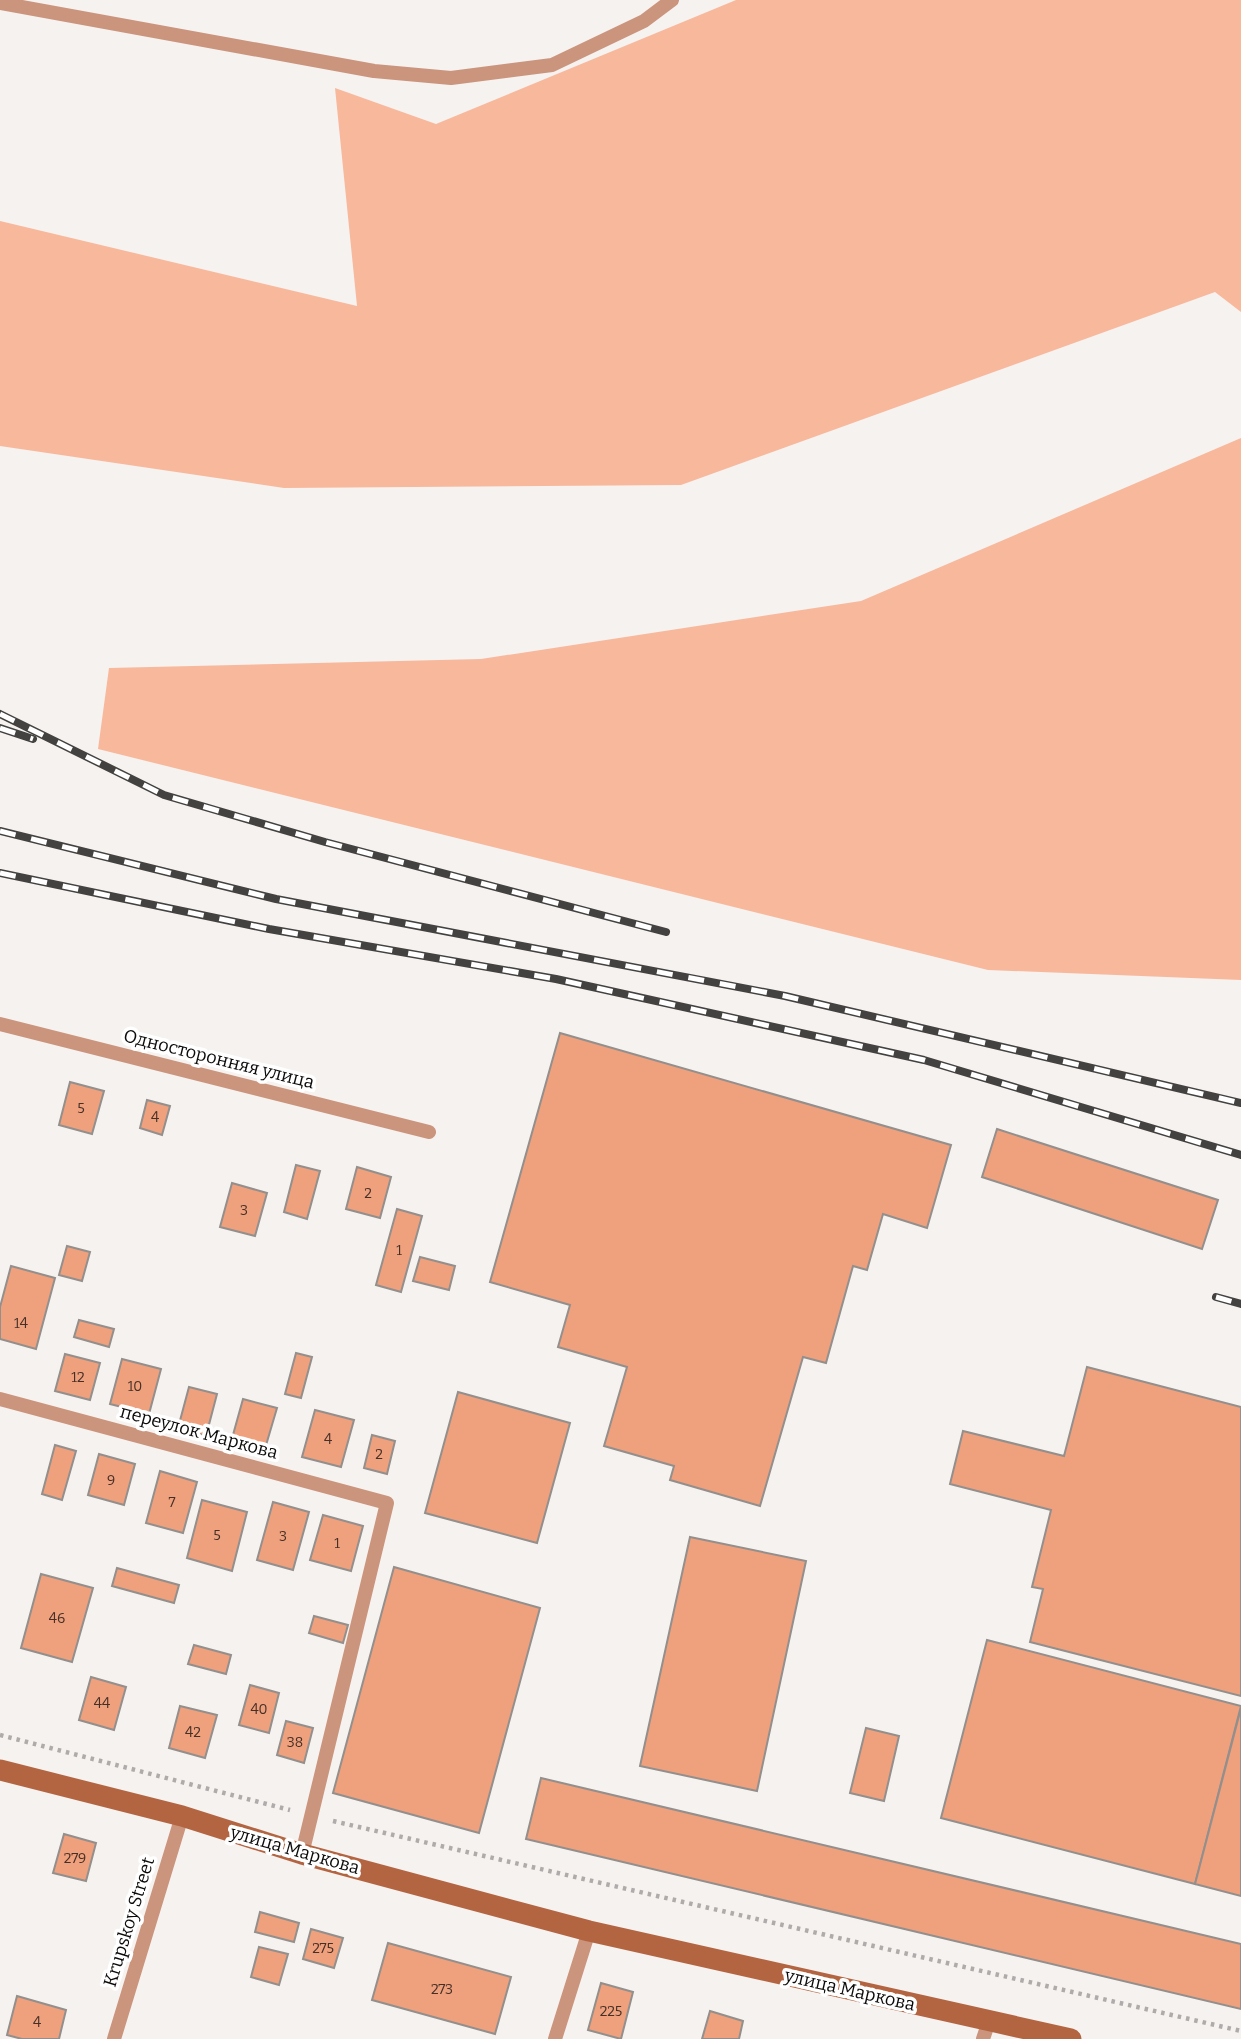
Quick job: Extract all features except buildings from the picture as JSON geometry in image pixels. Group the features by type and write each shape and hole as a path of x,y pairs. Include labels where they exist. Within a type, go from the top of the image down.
{"main road":[{"name":"улица Маркова","path":"0,1770 182,1816 302,1854 589,1931 986,2030 1071,2039"}],"lane":[{"path":"0,3 374,71 451,78 552,65 644,21 672,0"},
{"name":"Односторонняя улица","path":"0,1024 429,1132"},
{"name":"переулок Маркова","path":"0,1399 387,1503 312,1816"},
{"name":"Krupskoy Street","path":"114,2039 182,1816"},
{"path":"302,1854 312,1816"},
{"path":"555,2039 589,1931"}],"path":[{"path":"0,1735 312,1816 1241,2031"}],"shaded area":[{"path":"736,0 1241,0 1241,312 1215,292 681,485 284,488 0,446 0,221 357,306 335,88 436,124"},
{"path":"1241,438 1241,980 988,970 98,749 109,668 481,659 861,601"}],"railway":[{"path":"0,714 164,795 325,842 666,932"},
{"path":"0,728 33,739"},
{"path":"0,831 276,899 785,996 1241,1103"},
{"path":"0,873 269,929 556,979 924,1060 1241,1155"},
{"path":"1216,1297 1241,1304"}]}
